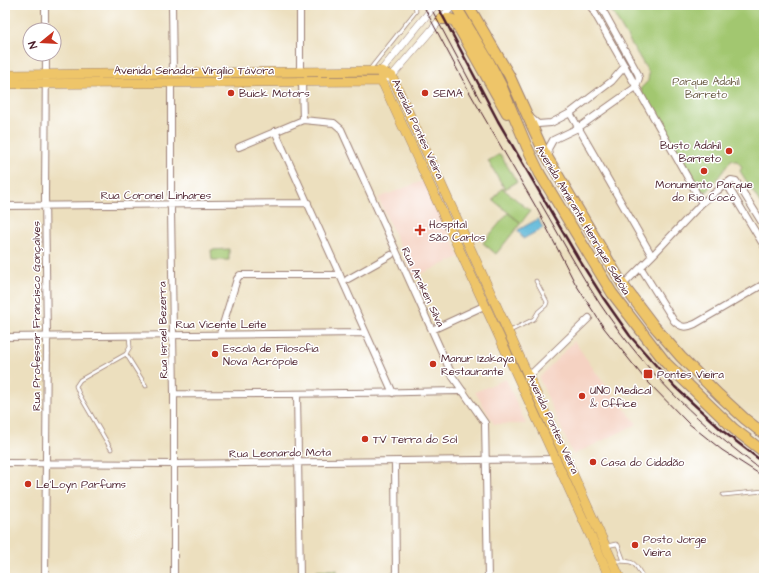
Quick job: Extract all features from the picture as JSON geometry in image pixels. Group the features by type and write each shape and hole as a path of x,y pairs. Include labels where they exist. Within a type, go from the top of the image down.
{"highway":[{"name":"Avenida Almirante Henrique Sabóia","path":"454,5 501,84 527,148 540,174 621,306 666,363 734,429 764,452"},
{"name":"Avenida Almirante Henrique Sabóia","path":"468,5 509,75 538,142 623,285 654,326 681,357 719,395 764,434"},
{"path":"441,19 450,19 455,22 527,148"}],"main road":[{"name":"Avenida Senador Virgílio Távora","path":"172,78 300,72 381,71"},
{"name":"Avenida Pontes Vieira","path":"381,71 392,76 620,578"},
{"name":"Avenida Pontes Vieira","path":"381,71 382,81 610,578"},
{"name":"Avenida Senador Virgílio Távora","path":"5,74 46,79"},
{"name":"Avenida Senador Virgílio Távora","path":"5,84 46,79 172,78 302,82 382,81"}],"street":[{"path":"45,5 45,22"},
{"name":"Rua Israel Bezerra","path":"172,5 171,205 174,394 174,578"},
{"path":"300,5 300,72"},
{"path":"381,71 435,5"},
{"path":"382,81 392,76 454,5"},
{"path":"590,5 702,202"},
{"path":"552,166 548,149 553,140 578,128 607,109 636,87 639,78 600,5"},
{"name":"Rua Professor Francisco Gonçalves","path":"46,62 46,578"},
{"path":"526,113 538,124 551,123 570,113 612,81 625,66"},
{"path":"239,147 303,120 302,82"},
{"path":"570,113 652,256"},
{"name":"Rua Araken Silva","path":"303,120 334,123 341,129 453,377 485,423 488,578"},
{"path":"275,131 394,393"},
{"path":"623,285 702,202 728,182 736,181 764,226"},
{"path":"728,182 764,246"},
{"name":"Rua Coronel Linhares","path":"5,206 308,203"},
{"path":"348,279 391,255"},
{"path":"640,268 674,321 682,327 689,327 695,324 764,284"},
{"path":"220,334 237,279 240,275 340,275"},
{"path":"432,330 486,305"},
{"path":"521,383 589,318"},
{"name":"Rua Vicente Leite","path":"5,337 366,333"},
{"path":"174,394 394,393 463,391"},
{"path":"297,394 300,578"},
{"name":"Rua Leonardo Mota","path":"5,463 46,462 174,464 556,459"},
{"path":"395,462 396,578"}],"lane":[{"path":"368,71 416,11 415,5"},
{"path":"764,142 762,157 764,161"},
{"path":"508,332 534,319 538,312 546,304 536,281"},
{"path":"111,449 79,394 76,386 80,380 126,354 130,347 128,336"},
{"path":"126,354 146,386"},
{"path":"723,495 764,491"},
{"path":"606,546 616,544 620,549 624,561"},
{"path":"613,561 624,561 636,564 642,578"}],"shaded area":[{"name":"Hospital São Carlos","path":"425,180 460,257 414,277 378,198"},
{"path":"574,341 600,378 637,424 573,455 539,378"},
{"path":"506,379 526,424 494,424 475,392"}],"green space":[{"name":"Parque Adahil Barreto","path":"608,5 764,5 764,209 740,171 742,167 737,161 732,159 708,191 702,192 643,97 641,88 648,81 649,73"},
{"path":"500,154 517,182 505,189 488,161"},
{"path":"502,188 530,211 521,223 493,200"},
{"path":"508,213 521,223 496,254 483,243"},
{"path":"229,249 229,260 212,260 211,250"},
{"path":"317,570 337,570 337,578 317,578"}],"water":[{"path":"538,219 543,228 523,239 518,230"}],"tram line":[{"path":"423,5 467,88 536,207 575,283 604,328 644,378 688,423 722,450 764,477"},
{"path":"433,12 481,102"},
{"path":"540,202 592,292 614,324 645,364 698,418 762,470"}],"railway":[{"path":"437,5 498,121 578,258 630,336 675,387 724,432 764,463"}],"place":[{"name":"Buick Motors","path":"231,93"},
{"name":"SEMA","path":"425,93"},
{"name":"Busto Adahil Barreto","path":"729,151"},
{"name":"Monumento Parque do Rio Cocó","path":"704,171"},
{"name":"Hospital São Carlos","path":"420,230"},
{"name":"Escola de Filosofia Nova Acrópole","path":"215,354"},
{"name":"Manur Izakaya Restaurante","path":"433,364"},
{"name":"Pontes Vieira","path":"648,374"},
{"name":"UNO Medical & Office","path":"582,396"},
{"name":"TV Terra do Sol","path":"365,439"},
{"name":"Casa do Cidadão","path":"593,462"},
{"name":"Le'Loyn Parfums","path":"28,484"},
{"name":"Posto Jorge Vieira","path":"635,545"}]}
